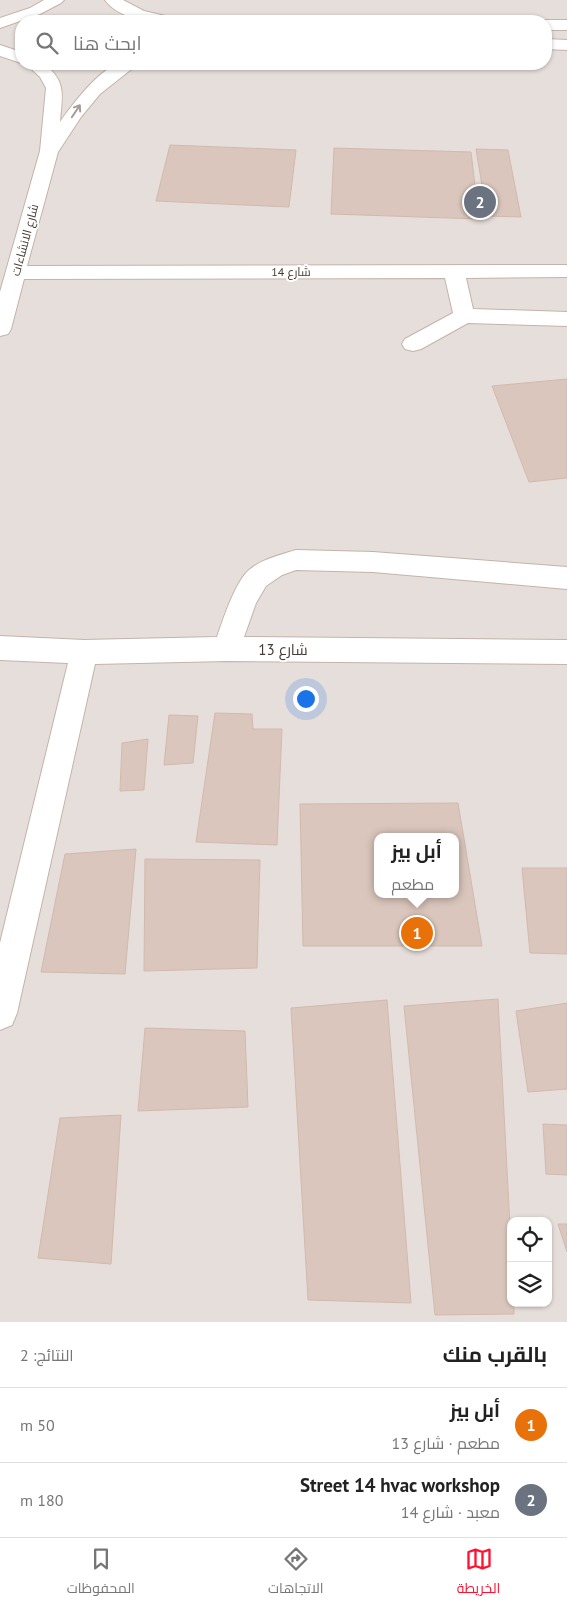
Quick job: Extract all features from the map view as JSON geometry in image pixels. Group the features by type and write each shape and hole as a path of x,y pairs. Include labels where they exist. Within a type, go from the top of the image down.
{"street":[{"path":"23,15 56,0"},
{"path":"113,0 127,10 139,15"},
{"path":"0,23 15,18"},
{"path":"0,23 15,23"},
{"path":"552,25 567,25"},
{"path":"552,44 567,44"},
{"path":"0,45 15,45"},
{"path":"0,50 15,56"},
{"name":"شارع الانشاءات","path":"0,329 49,152 54,88 47,74 42,70"},
{"name":"شارع الانشاءات","path":"49,152 91,92 120,70"},
{"path":"454,272 464,316"},
{"name":"شارع 14","path":"16,273 567,272"},
{"path":"413,344 464,316 567,319"},
{"path":"226,649 244,600 257,578 273,568 296,560 373,562 567,578"},
{"name":"شارع 13","path":"0,648 84,652 226,649 567,652"},
{"path":"0,1013 84,652"}],"shaded area":[{"path":"0,0 567,0 567,1322 0,1322"}],"building":[{"path":"170,145 296,150 289,207 156,201"},
{"path":"334,148 471,152 479,219 331,214"},
{"path":"476,149 508,150 521,217 487,216"},
{"path":"567,379 567,478 529,482 492,386"},
{"path":"215,713 252,714 253,729 282,729 277,845 196,842"},
{"path":"169,715 198,716 193,763 164,765"},
{"path":"148,739 144,790 120,791 122,743"},
{"path":"458,803 482,946 303,946 300,804"},
{"path":"136,849 125,974 41,972 65,854"},
{"path":"145,859 260,860 257,968 144,971"},
{"path":"522,868 567,868 567,954 530,953"},
{"path":"498,999 510,1217 507,1217 507,1307 514,1307 514,1314 435,1315 404,1006"},
{"path":"387,1000 411,1303 308,1300 291,1008"},
{"path":"567,1003 567,1089 528,1092 516,1011"},
{"path":"145,1028 245,1031 248,1107 138,1111"},
{"path":"121,1115 111,1264 38,1258 60,1118"},
{"path":"543,1124 567,1125 567,1175 546,1174"},
{"path":"558,1224 567,1224 567,1252"}],"place":[{"name":"Street 14 hvac workshop","path":"480,202"},
{"name":"أبل بيز","path":"417,933"}]}
